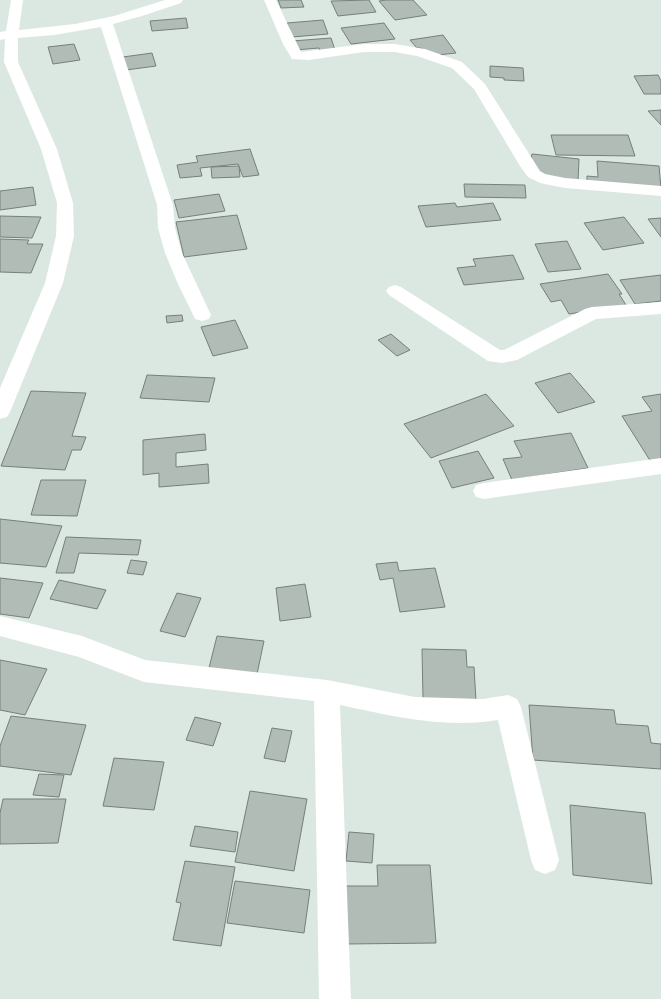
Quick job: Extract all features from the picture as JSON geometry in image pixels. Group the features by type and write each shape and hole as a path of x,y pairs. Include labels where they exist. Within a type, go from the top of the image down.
{"street":[{"path":"0,412 54,283 65,236 65,203 49,149 11,62 6,35 17,0"},
{"path":"6,35 44,33 106,22 149,11 177,0"},
{"path":"270,0 292,49 297,56 309,56 364,48 395,48 420,52 457,65 480,87 528,166 534,174 540,178 565,183 661,191"},
{"path":"106,22 165,206 167,230 170,243 182,276 202,315"},
{"path":"395,291 495,356 503,358 592,313 661,308"},
{"path":"484,491 661,466"},
{"path":"0,626 82,647 144,671 327,691 415,709 483,711 508,707 545,860"},
{"path":"327,691 335,999"}],"building":[{"path":"278,0 301,0 304,7 281,8"},
{"path":"369,0 376,12 338,16 331,1"},
{"path":"413,0 427,15 395,20 379,1"},
{"path":"186,18 188,28 152,31 150,21"},
{"path":"323,20 328,34 292,37 287,23"},
{"path":"384,23 395,39 351,44 341,28"},
{"path":"443,35 456,53 437,55 417,48 410,40"},
{"path":"331,38 335,50 320,51 319,48 294,50 292,41"},
{"path":"74,44 80,60 53,64 48,47"},
{"path":"152,53 156,66 126,70 123,57"},
{"path":"490,66 523,68 524,81 504,80 504,78 490,77"},
{"path":"658,75 661,81 661,94 644,94 634,76"},
{"path":"661,110 661,125 648,111"},
{"path":"551,135 628,135 635,156 556,155"},
{"path":"250,149 259,175 243,177 238,164 200,168 202,176 180,178 177,165 198,162 196,156"},
{"path":"532,154 579,159 578,181 547,178 530,163"},
{"path":"597,161 659,166 661,188 587,182 587,176 598,177"},
{"path":"239,166 240,177 212,178 211,167"},
{"path":"464,184 525,185 526,198 465,197"},
{"path":"33,187 36,205 0,210 0,191"},
{"path":"219,194 225,211 179,218 174,200"},
{"path":"455,203 457,207 493,203 501,220 426,227 418,206"},
{"path":"237,215 247,249 184,257 176,222"},
{"path":"0,216 41,217 32,238 0,237"},
{"path":"624,217 644,243 603,250 584,223"},
{"path":"661,218 661,237 648,219"},
{"path":"0,239 29,240 27,244 43,244 31,273 0,272"},
{"path":"567,241 581,269 548,272 535,244"},
{"path":"513,255 524,279 464,285 457,268 476,266 473,259"},
{"path":"608,274 622,294 619,294 626,305 569,314 561,300 551,302 540,284"},
{"path":"661,275 661,301 635,304 620,280"},
{"path":"182,315 183,321 167,323 166,316"},
{"path":"235,320 248,348 213,356 201,327"},
{"path":"391,334 410,350 397,356 378,340"},
{"path":"570,373 595,402 558,413 535,383"},
{"path":"147,375 215,378 209,402 140,398"},
{"path":"31,391 86,393 72,436 86,437 81,450 72,450 65,470 1,466"},
{"path":"486,394 514,426 431,458 404,424"},
{"path":"661,394 661,460 651,462 622,416 652,411 642,397"},
{"path":"571,433 588,468 512,480 503,459 522,457 514,441"},
{"path":"205,434 206,450 176,453 176,467 208,464 209,483 159,487 159,473 143,475 143,440"},
{"path":"478,451 494,478 452,488 439,461"},
{"path":"41,480 86,480 77,516 31,515"},
{"path":"0,519 62,526 46,567 0,563"},
{"path":"66,537 141,540 138,555 79,553 74,573 56,573"},
{"path":"131,560 147,562 143,575 127,573"},
{"path":"397,562 399,571 435,568 445,607 400,612 393,578 380,580 376,564"},
{"path":"0,578 43,583 29,618 0,614"},
{"path":"59,580 106,590 97,609 50,599"},
{"path":"305,584 311,617 280,621 276,588"},
{"path":"177,593 201,598 185,637 160,631"},
{"path":"217,636 264,641 257,674 209,668"},
{"path":"422,649 466,650 467,667 474,667 476,701 423,699"},
{"path":"0,660 47,669 25,715 0,710"},
{"path":"529,705 614,710 616,724 648,726 651,743 661,744 661,769 533,760"},
{"path":"11,716 86,725 71,775 0,766 0,746"},
{"path":"195,717 221,723 213,746 186,740"},
{"path":"272,728 292,731 285,762 264,758"},
{"path":"114,758 164,762 154,810 103,806"},
{"path":"39,774 64,775 59,797 33,795"},
{"path":"250,791 307,799 294,871 235,862"},
{"path":"3,799 66,799 58,843 0,844 0,813"},
{"path":"570,805 645,813 652,884 573,875"},
{"path":"195,826 238,832 235,852 190,846"},
{"path":"349,832 374,834 372,863 346,861"},
{"path":"185,861 235,867 221,946 173,940 181,903 176,902"},
{"path":"377,865 430,865 436,943 346,944 345,886 378,886"},
{"path":"235,881 310,890 304,933 227,923"}]}
